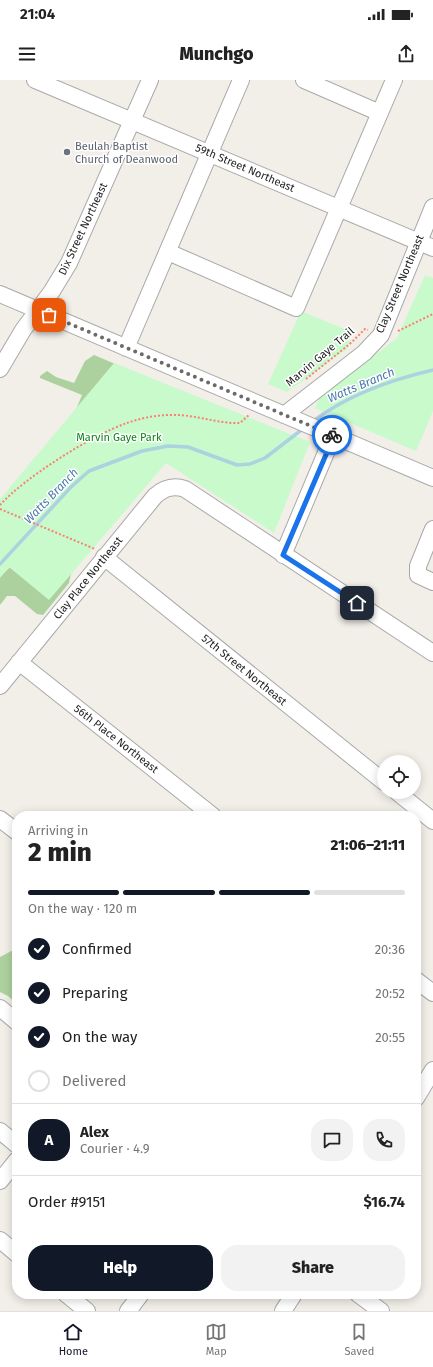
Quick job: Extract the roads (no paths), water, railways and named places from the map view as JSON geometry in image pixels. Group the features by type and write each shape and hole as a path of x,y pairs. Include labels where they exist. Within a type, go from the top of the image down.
{"street":[{"name":"59th Street Northeast","path":"35,80 433,248"},
{"name":"Dix Street Northeast","path":"0,369 12,347 52,291 69,263 150,80"},
{"path":"126,348 241,80"},
{"path":"304,80 380,113"},
{"path":"168,252 296,308 394,80"},
{"name":"Clay Street Northeast","path":"290,417 364,353 381,335 433,207"},
{"path":"0,294 433,478"},
{"path":"328,433 283,555 433,653"},
{"name":"Clay Place Northeast","path":"0,686 155,496 168,488 175,486 185,488 283,555"},
{"path":"433,529 418,566 418,574 433,582"},
{"name":"57th Street Northeast","path":"104,557 377,776"},
{"name":"56th Place Northeast","path":"19,662 207,811"},
{"path":"406,799 421,811"},
{"path":"421,811 433,821"},
{"path":"0,818 12,828"},
{"path":"421,984 433,993"},
{"path":"0,1008 12,1018"},
{"path":"421,1090 433,1070"},
{"path":"0,1131 12,1141"},
{"path":"0,1181 12,1166"},
{"path":"0,1240 12,1250"},
{"path":"72,1299 88,1311"},
{"path":"128,1311 137,1299"},
{"path":"283,1311 291,1299"},
{"path":"365,1299 381,1311"}],"waterway":[{"name":"Watts Branch","path":"312,422 325,412 354,396 385,384 433,370"},
{"name":"Watts Branch","path":"0,564 71,487 89,471 142,451 168,446 188,447 237,465 250,464 265,458 304,428"}],"place":[{"name":"Beulah Baptist Church of Deanwood","path":"67,152"}],"park label":[{"name":"Marvin Gaye Park","path":"119,437"}]}
